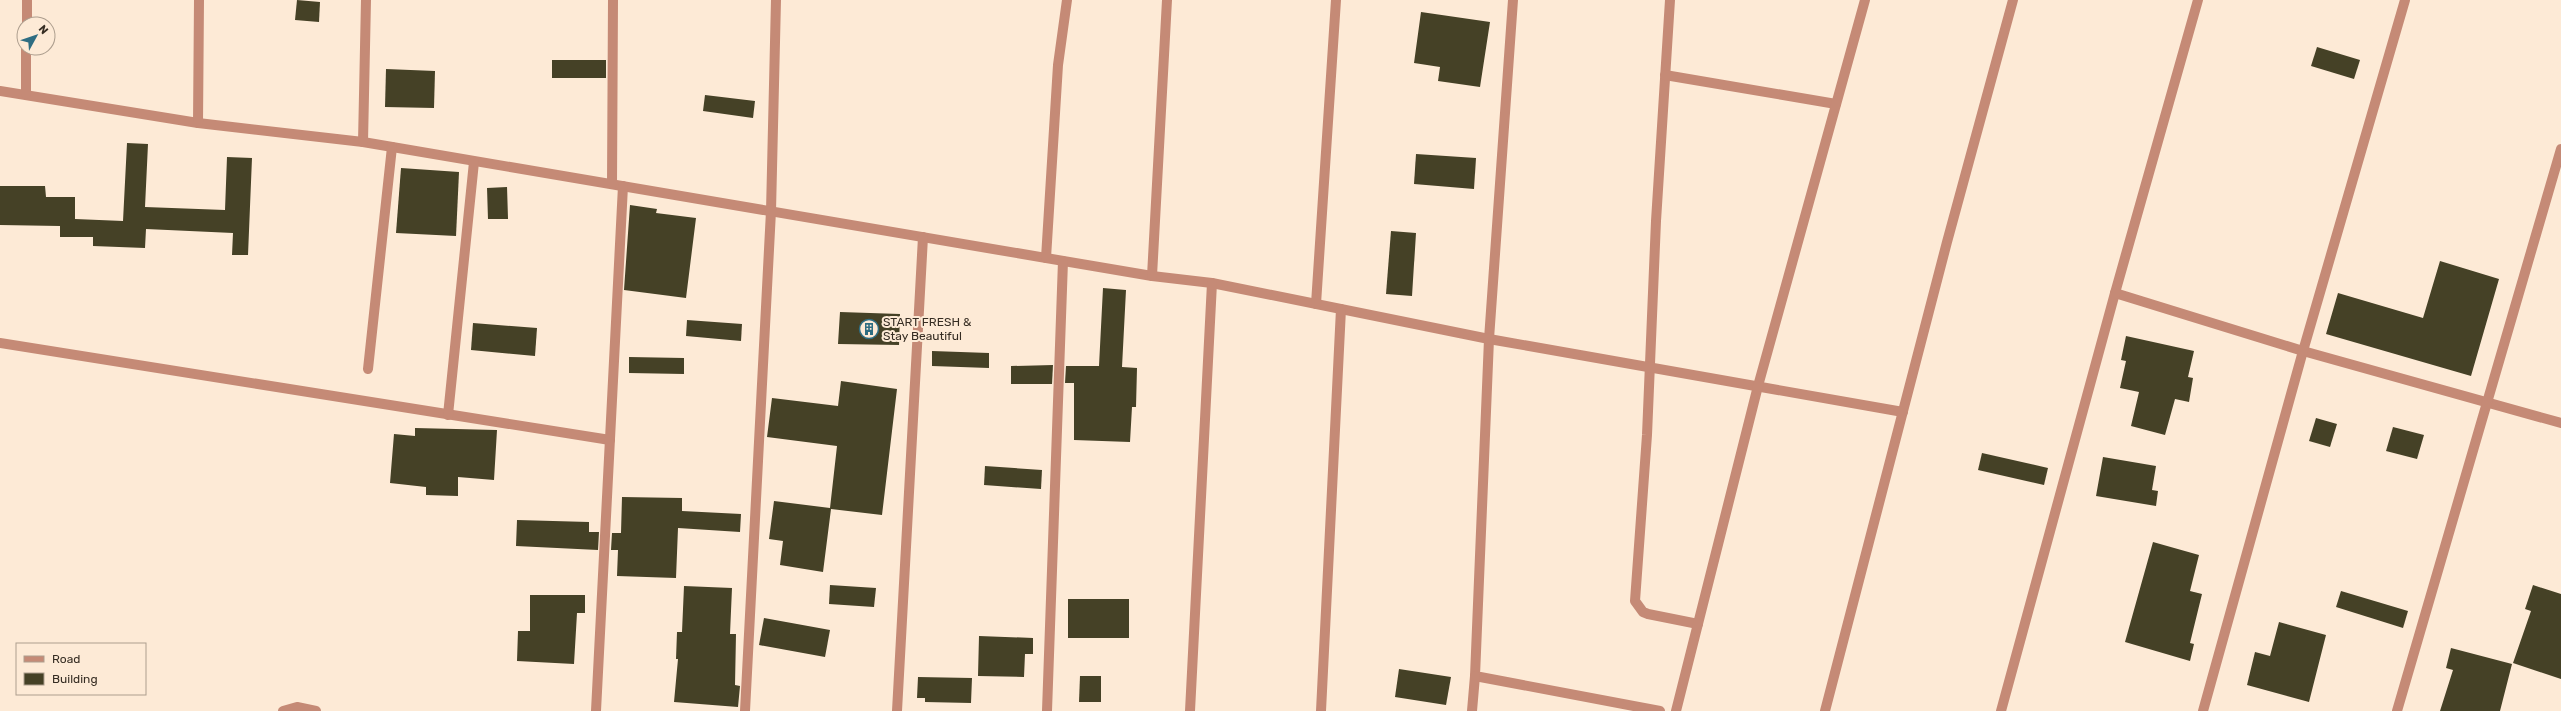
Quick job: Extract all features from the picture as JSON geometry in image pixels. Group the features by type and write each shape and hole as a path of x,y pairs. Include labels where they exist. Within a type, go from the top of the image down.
{"street":[{"path":"27,0 27,16"},
{"path":"198,123 199,0"},
{"path":"363,142 366,0"},
{"path":"612,184 613,0"},
{"path":"745,711 771,211 776,0"},
{"path":"1046,258 1058,65 1066,0"},
{"path":"1152,276 1167,0"},
{"path":"1316,304 1336,0"},
{"path":"1472,711 1475,676 1489,339 1513,0"},
{"path":"1670,0 1656,221 1651,367 1635,601 1643,612 1648,614 1698,624"},
{"path":"1676,711 1758,386 1865,0"},
{"path":"1825,711 2013,0"},
{"path":"2001,711 2115,293 2198,0"},
{"path":"2203,711 2303,351 2405,0"},
{"path":"26,56 26,94"},
{"path":"1665,75 1836,104"},
{"path":"0,91 198,123 363,142 1152,276 1212,284 1489,339 1903,412"},
{"path":"368,369 392,147"},
{"path":"2397,711 2485,402 2561,149"},
{"path":"448,415 474,162"},
{"path":"596,711 623,186"},
{"path":"897,711 923,237"},
{"path":"1047,711 1063,261"},
{"path":"1190,711 1212,284"},
{"path":"2115,293 2303,351 2561,423"},
{"path":"1321,711 1341,310"},
{"path":"0,343 610,440"},
{"path":"1475,676 1660,711"},
{"path":"282,711 297,707 316,711"}],"building":[{"path":"297,0 320,2 319,22 295,20"},
{"path":"1421,12 1490,22 1480,87 1438,81 1440,67 1414,63"},
{"path":"2317,47 2360,60 2354,79 2311,66"},
{"path":"552,60 606,60 606,78 552,78"},
{"path":"386,69 435,71 434,108 385,107"},
{"path":"705,95 755,101 753,118 703,111"},
{"path":"127,143 148,144 145,207 225,210 227,157 252,158 248,255 232,255 233,233 146,229 145,248 93,246 93,237 60,237 60,226 0,225 0,186 45,186 46,197 75,197 75,219 123,221"},
{"path":"1416,154 1476,158 1474,189 1414,184"},
{"path":"401,168 459,172 456,236 396,233"},
{"path":"507,187 508,219 488,219 487,188"},
{"path":"630,205 657,209 656,213 696,218 686,298 624,290"},
{"path":"1391,231 1416,233 1412,296 1386,294"},
{"path":"2440,261 2499,279 2471,376 2326,334 2338,293 2423,318"},
{"path":"1103,288 1126,290 1122,367 1137,368 1136,407 1132,407 1130,442 1074,440 1074,383 1065,383 1066,366 1099,366"},
{"name":"START FRESH & Stay Beautiful","path":"840,312 900,314 899,345 838,344"},
{"path":"687,320 742,324 741,341 686,336"},
{"path":"473,323 537,328 535,356 471,350"},
{"path":"2126,336 2194,351 2188,377 2193,378 2189,402 2175,399 2165,435 2131,426 2139,392 2120,388 2126,361 2121,360"},
{"path":"932,351 989,353 989,368 932,366"},
{"path":"629,357 684,358 684,374 629,373"},
{"path":"1053,365 1052,384 1011,384 1011,366"},
{"path":"841,381 897,389 882,515 831,509 823,572 780,565 783,541 769,539 774,501 830,508 837,446 767,437 772,398 838,406"},
{"path":"2316,418 2337,424 2330,447 2309,441"},
{"path":"2393,427 2424,435 2417,459 2386,451"},
{"path":"415,428 497,430 494,480 458,477 458,496 426,495 426,487 390,483 394,434 415,436"},
{"path":"1982,453 2048,468 2044,485 1978,470"},
{"path":"2103,457 2156,466 2152,490 2158,491 2156,506 2096,496"},
{"path":"985,466 1042,470 1041,489 984,485"},
{"path":"622,497 682,498 682,511 741,514 740,532 678,528 676,578 617,576 618,550 611,550 612,533 621,533"},
{"path":"517,520 589,522 589,532 599,532 598,550 516,546"},
{"path":"2153,542 2199,555 2190,591 2202,594 2190,643 2194,644 2190,661 2125,642"},
{"path":"830,585 876,588 874,607 829,604"},
{"path":"2533,585 2561,594 2561,679 2513,663 2531,611 2525,609"},
{"path":"684,586 732,588 730,634 736,634 735,685 740,686 738,707 674,702 678,659 676,659 677,632 682,632"},
{"path":"2341,591 2408,611 2403,628 2336,607"},
{"path":"530,595 585,595 585,613 577,613 574,664 517,661 518,631 530,631"},
{"path":"1068,599 1129,599 1129,638 1068,638"},
{"path":"764,618 830,630 825,657 759,645"},
{"path":"2279,622 2326,635 2309,702 2247,685 2255,652 2270,656"},
{"path":"979,636 1033,638 1033,654 1025,654 1024,677 978,676"},
{"path":"2451,648 2512,664 2500,711 2440,711 2453,670 2446,668"},
{"path":"1399,669 1451,677 1446,705 1395,697"},
{"path":"1080,676 1101,676 1101,702 1079,702"},
{"path":"918,677 972,678 971,703 925,702 925,698 917,698"}],"place":[{"name":"START FRESH & Stay Beautiful","path":"869,329"}]}
